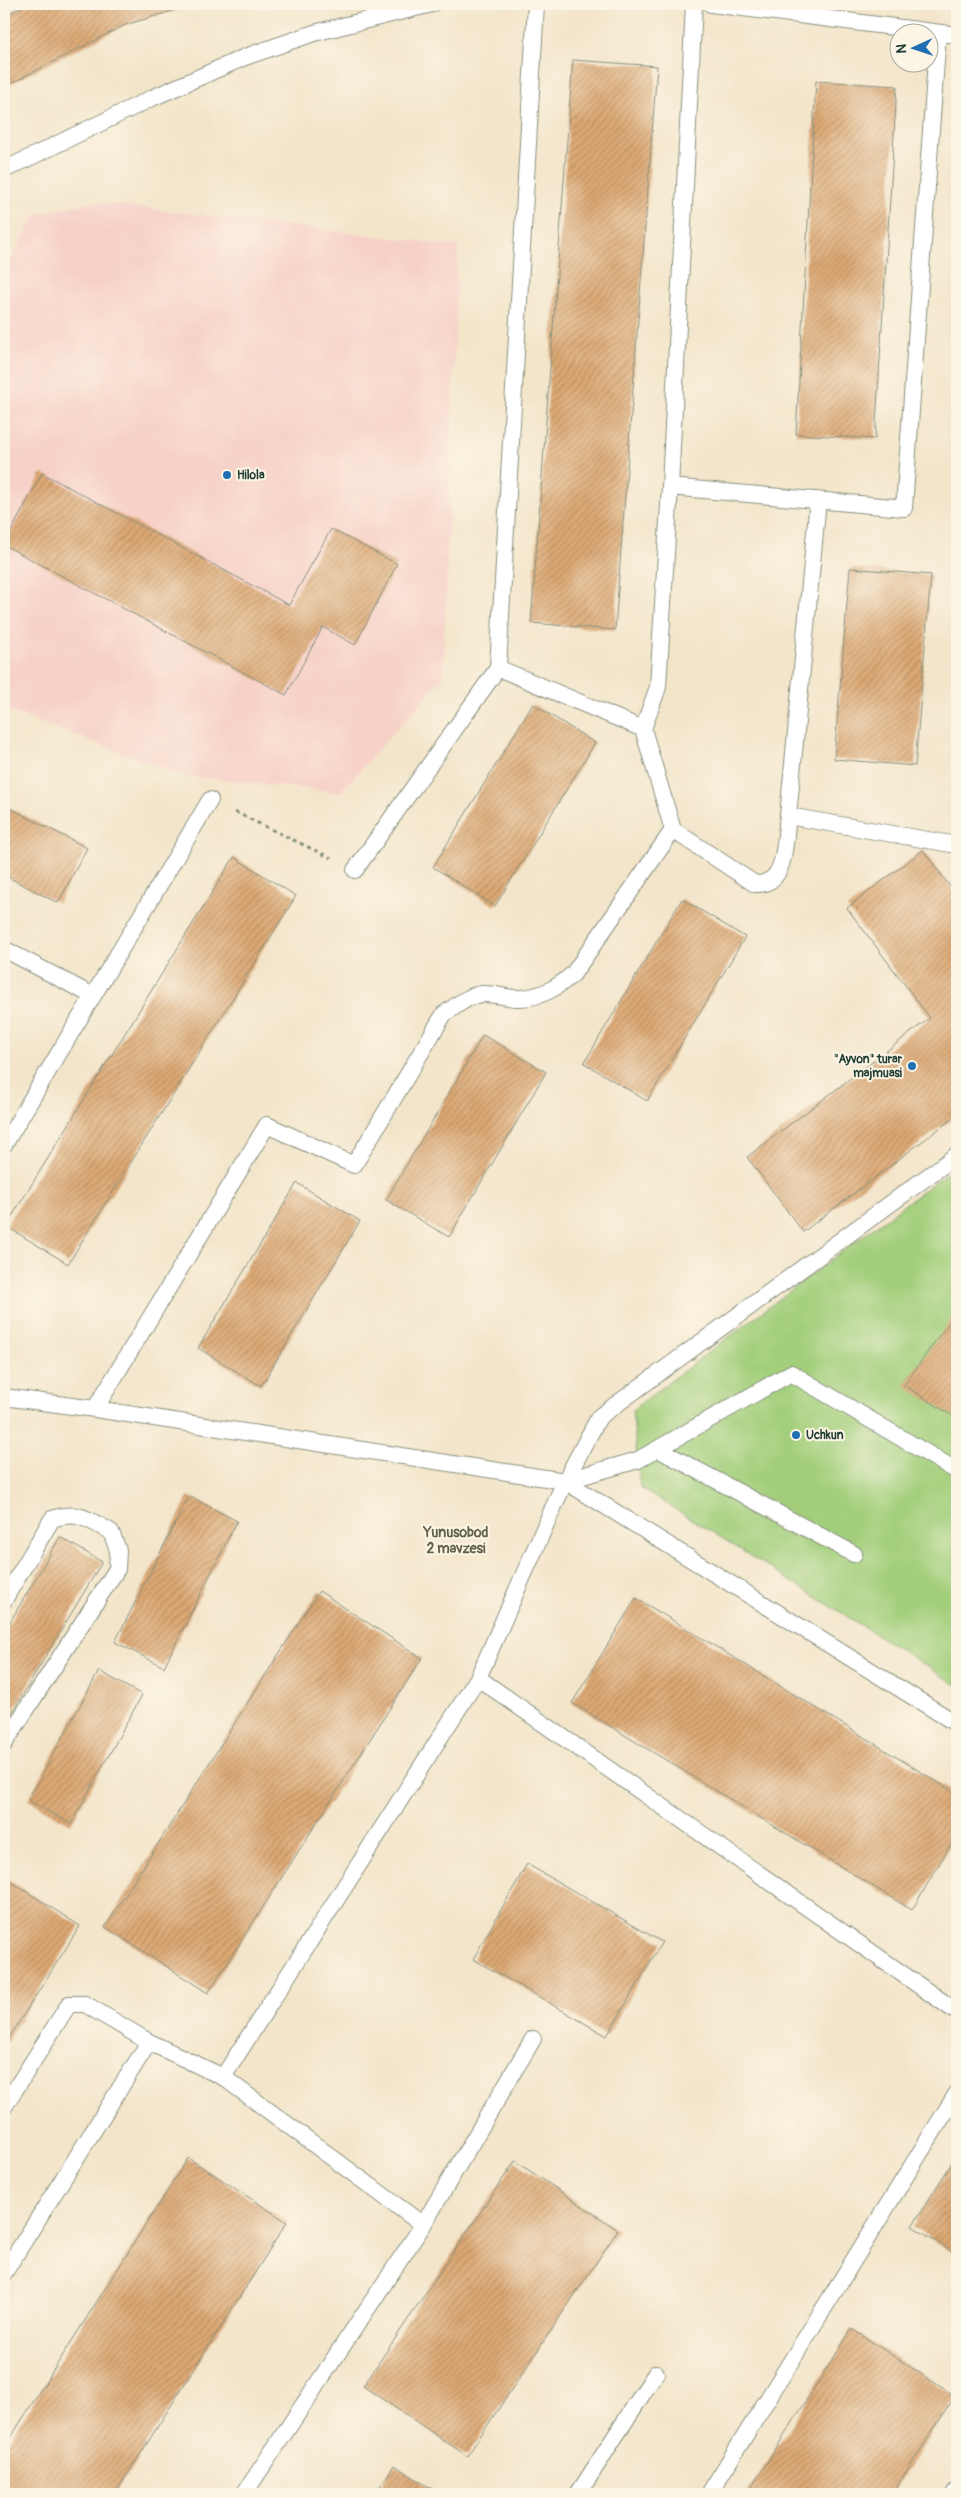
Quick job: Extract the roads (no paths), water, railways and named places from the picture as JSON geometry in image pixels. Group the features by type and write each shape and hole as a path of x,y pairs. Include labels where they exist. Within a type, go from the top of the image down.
{"lane":[{"path":"4,170 152,98 245,57 314,33 432,4"},
{"path":"355,870 498,668 536,4"},
{"path":"694,4 658,687 643,729 673,830 755,884 765,885 773,880 780,870 788,816 818,500"},
{"path":"711,4 888,27"},
{"path":"938,33 957,34"},
{"path":"670,486 904,508 935,72"},
{"path":"498,668 643,729"},
{"path":"4,1145 210,800"},
{"path":"788,816 957,845"},
{"path":"95,1409 267,1125 354,1165 444,1014 461,1002 480,994 521,998 539,994 556,988 574,974 673,830"},
{"path":"4,949 93,996"},
{"path":"223,2077 478,1678 565,1481 599,1417 957,1155"},
{"path":"565,1481 638,1460 791,1373 957,1471"},
{"path":"4,1397 95,1409 565,1481 957,1724"},
{"path":"658,1449 854,1554"},
{"path":"4,1600 52,1519 65,1515 79,1515 111,1532 118,1550 117,1569 4,1744"},
{"path":"478,1678 957,2012"},
{"path":"4,2107 68,2004 85,2004 149,2042 223,2077 423,2225"},
{"path":"244,2494 423,2225 533,2039"},
{"path":"4,2273 149,2042"},
{"path":"709,2494 957,2093"},
{"path":"578,2494 656,2374"},
{"path":"954,2494 957,2490"}],"place":[{"name":"Hilola","path":"227,475"},
{"name":"\"Ayvon\" turar majmuasi","path":"912,1066"},
{"name":"Uchkun","path":"796,1435"}],"district":[{"name":"Yunusobod 2 mavzesi","path":"456,1540"}]}
